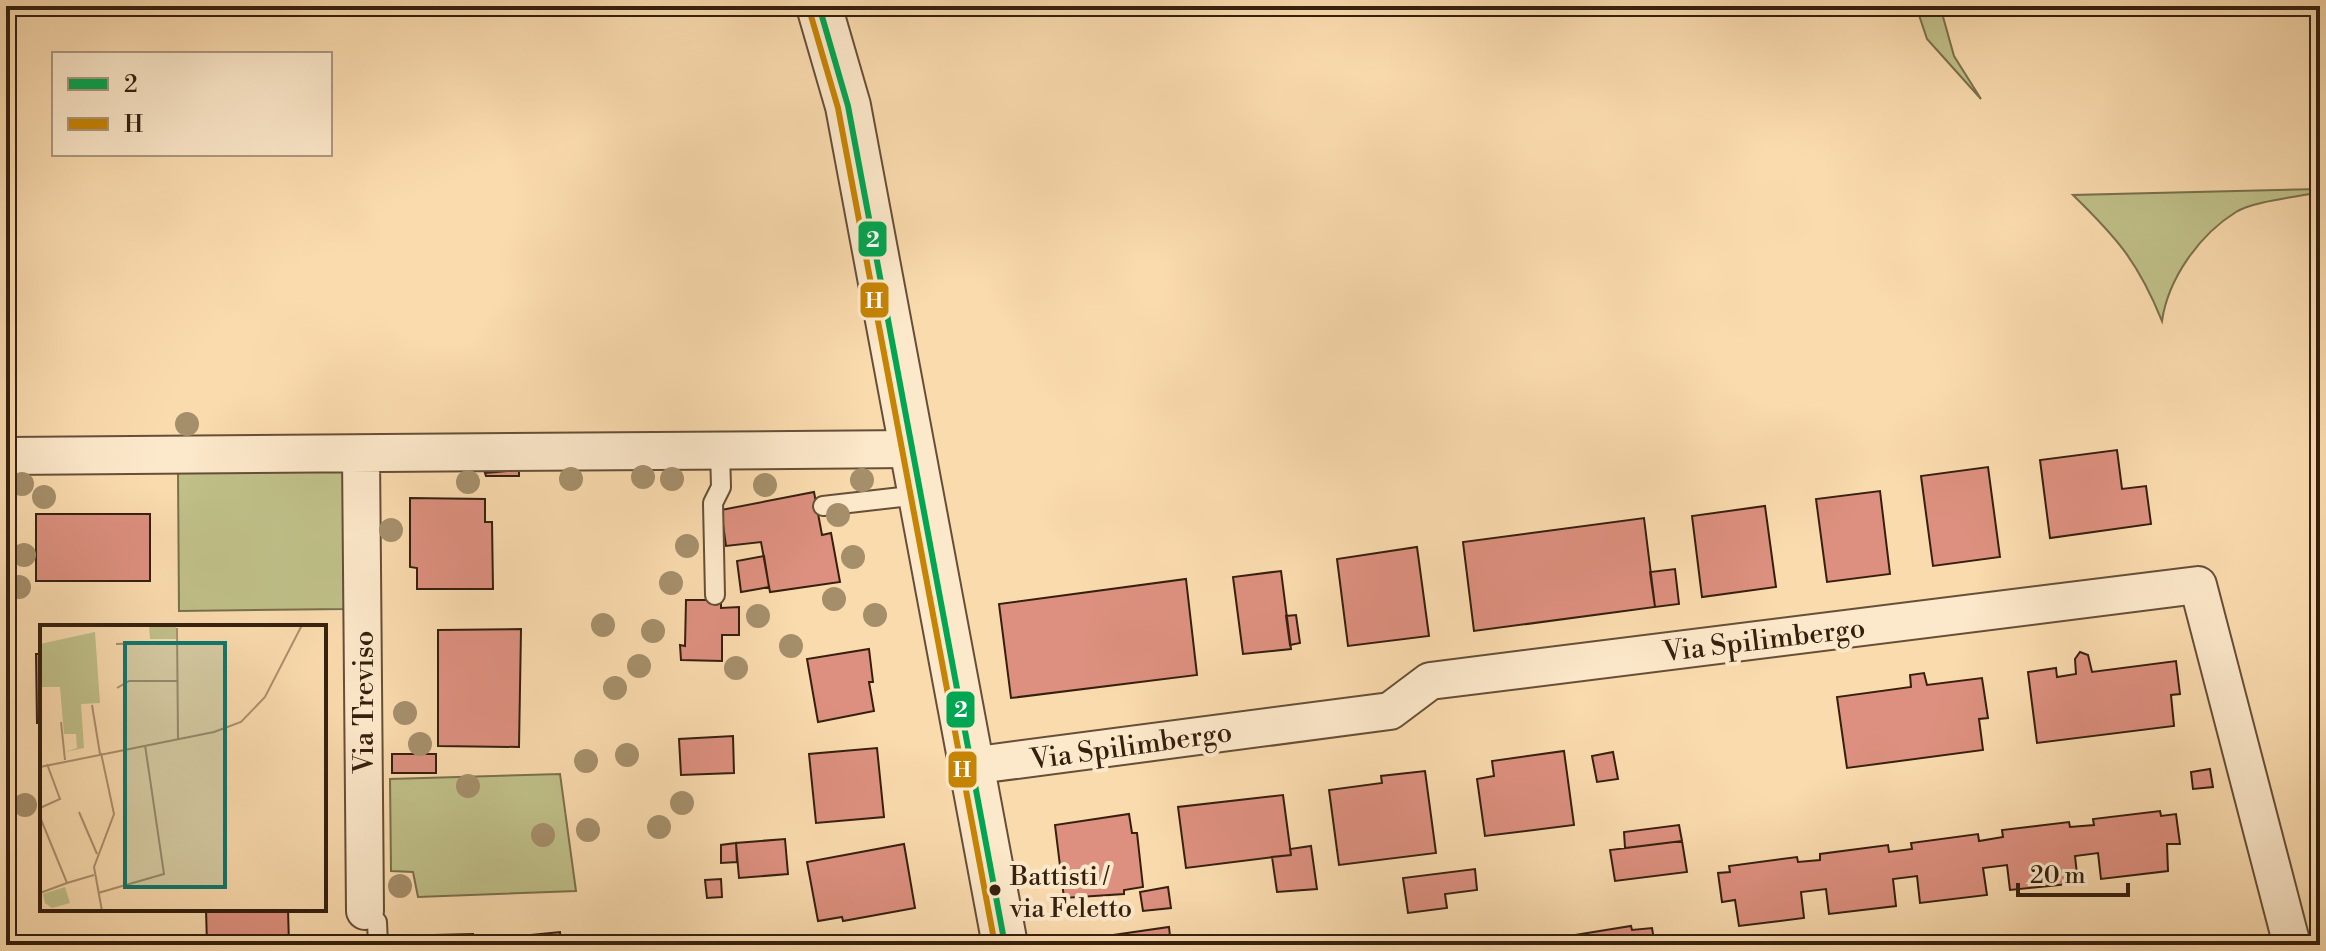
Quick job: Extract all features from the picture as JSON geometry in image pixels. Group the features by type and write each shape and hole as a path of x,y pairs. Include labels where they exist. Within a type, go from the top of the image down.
{"street":[{"path":"819,6 848,106 1005,945"},
{"path":"6,456 911,449"},
{"name":"Via Treviso","path":"361,454 365,911"},
{"name":"Via Spilimbergo","path":"970,766 1390,711 1430,681 2198,585 2292,945"}],"lane":[{"path":"715,595 713,503 721,487 720,451"},
{"path":"823,506 919,495"},
{"name":"Via Treviso","path":"365,911 377,922 378,945"},
{"path":"6,939 8,945"}],"green space":[{"path":"1916,6 1940,6 1954,56 1981,99 1927,39"},
{"path":"2320,189 2320,192 2244,208 2222,222 2187,259 2171,289 2162,321 2125,252 2073,195"},
{"path":"343,470 344,609 179,611 178,472"},
{"path":"560,774 576,891 418,897 413,872 391,871 390,779"}],"building":[{"path":"2117,450 2122,489 2146,486 2151,524 2050,538 2040,460"},
{"path":"1988,467 2000,557 1933,566 1921,476"},
{"path":"519,470 519,476 486,476 485,473"},
{"path":"1880,491 1890,574 1827,582 1816,499"},
{"path":"814,492 822,535 831,533 840,582 770,592 761,542 726,546 721,510"},
{"path":"410,498 485,499 485,522 492,522 493,589 417,589 417,568 410,567"},
{"path":"1765,506 1776,587 1702,597 1692,516"},
{"path":"36,514 150,514 150,581 36,581"},
{"path":"1644,518 1655,607 1474,631 1463,542"},
{"path":"1417,547 1429,636 1348,646 1337,559"},
{"path":"764,556 769,587 741,592 737,561"},
{"path":"1675,569 1679,604 1655,607 1650,572"},
{"path":"1281,571 1291,649 1243,654 1233,577"},
{"path":"1186,579 1197,675 1011,698 999,604"},
{"path":"686,600 721,600 721,608 739,607 739,635 722,635 722,661 681,660 680,645 685,646"},
{"path":"1296,615 1300,643 1290,645 1286,616"},
{"path":"521,629 519,747 438,746 438,630"},
{"path":"869,649 873,682 869,682 874,711 818,722 807,659"},
{"path":"2080,652 2088,655 2092,672 2176,661 2180,694 2171,695 2174,726 2037,743 2028,672 2056,668 2057,677 2076,674 2075,659"},
{"path":"36,654 40,654 40,723 37,723"},
{"path":"1924,673 1927,685 1982,678 1988,718 1979,719 1983,750 1847,768 1837,697 1911,687 1910,675"},
{"path":"733,736 734,773 681,775 679,739"},
{"path":"877,748 884,817 816,823 809,754"},
{"path":"1564,751 1574,825 1485,836 1477,779 1494,776 1492,761"},
{"path":"1613,752 1618,779 1597,782 1592,756"},
{"path":"392,754 436,754 436,773 392,773"},
{"path":"2210,769 2213,787 2193,789 2191,772"},
{"path":"1425,771 1436,853 1339,865 1329,790 1382,783 1381,776"},
{"path":"1283,795 1291,855 1186,868 1178,807"},
{"path":"2160,811 2161,816 2176,814 2180,844 2167,844 2168,871 2101,879 2098,853 2075,856 2078,883 2010,890 2007,865 1983,868 1987,895 1920,903 1917,876 1893,879 1896,906 1829,914 1826,889 1801,892 1804,918 1739,926 1735,900 1722,902 1718,873 1730,872 1729,866 1797,857 1798,862 1820,860 1820,854 1888,845 1889,852 1912,849 1911,843 1978,834 1979,841 2003,837 2002,830 2069,822 2070,827 2094,825 2093,819"},
{"path":"1129,814 1132,833 1137,833 1143,887 1124,890 1124,894 1064,898 1055,825"},
{"path":"1679,825 1682,841 1625,848 1624,832"},
{"path":"785,839 788,874 739,878 736,843"},
{"path":"1682,841 1687,872 1615,881 1610,850"},
{"path":"736,843 737,862 721,863 721,845"},
{"path":"904,844 915,908 843,921 842,917 818,921 807,862"},
{"path":"1311,846 1317,889 1277,892 1272,857 1291,855 1290,849"},
{"path":"1475,869 1477,890 1445,894 1447,908 1408,913 1403,878"},
{"path":"721,879 722,897 707,898 705,880"},
{"path":"1168,887 1171,908 1143,911 1140,892"},
{"path":"206,911 288,911 289,945 207,945"},
{"path":"1631,926 1632,930 1652,928 1655,945 1557,945 1556,938"},
{"path":"1169,927 1171,945 1064,945 1064,942"},
{"path":"560,932 561,945 435,945 435,935 473,934 473,941"}],"transit line":[{"name":"2","path":"819,6 848,106 1005,945"},
{"name":"H","path":"809,9 838,108 995,945"}],"place":[{"name":"Battisti / via Feletto","path":"995,890"}]}
